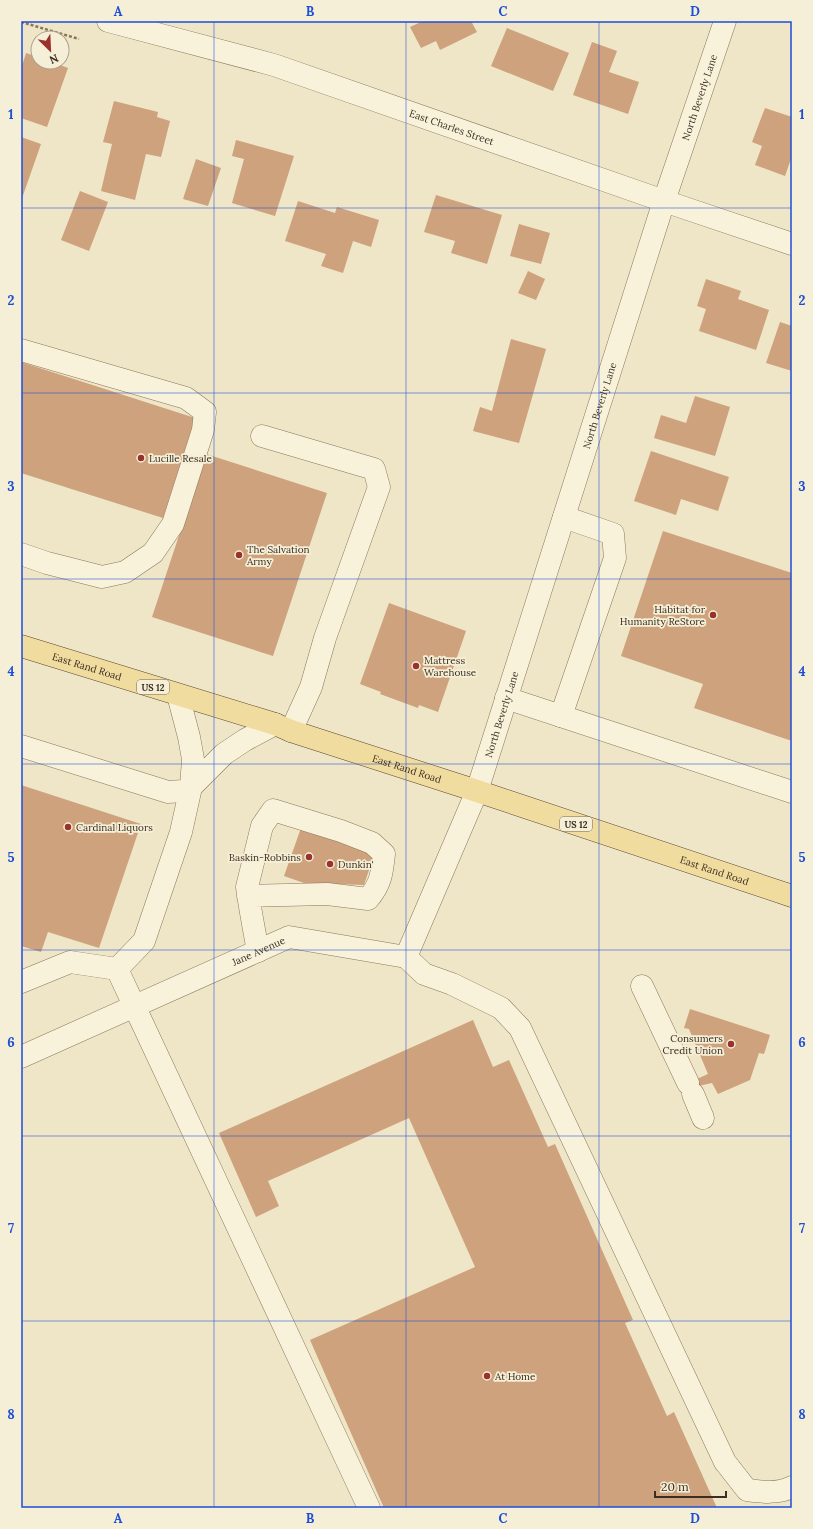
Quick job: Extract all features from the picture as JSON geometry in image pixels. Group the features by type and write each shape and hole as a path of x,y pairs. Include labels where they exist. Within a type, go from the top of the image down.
{"main road":[{"name":"East Rand Road","path":"24,650 283,727 792,896"}],"street":[{"name":"East Charles Street","path":"108,21 274,65 792,244"},
{"name":"North Beverly Lane","path":"477,791 664,201 725,21"},
{"path":"21,350 186,398 205,412 204,430 173,524 153,553 125,572 102,577 46,563 21,554"},
{"path":"21,746 168,792 183,792 224,754 244,740 283,727 310,687 328,631 379,487 374,469 262,436"},
{"path":"561,716 615,558 613,534 564,517"},
{"path":"117,969 144,941 181,832 190,787 193,759 178,695"},
{"path":"506,698 792,792"},
{"path":"477,791 406,957 424,974 452,984 501,1008 520,1028 725,1462 747,1490 766,1492 792,1487"},
{"path":"248,896 327,894 368,899 376,889 382,872 384,854 372,843 341,831 273,810 262,826 247,887 248,896 258,951"},
{"name":"Jane Avenue","path":"21,1057 289,937 406,957"},
{"path":"21,982 70,962 117,969"},
{"path":"117,969 136,1006 369,1508"},
{"path":"642,986 703,1118"}],"path":[{"path":"21,22 79,39"}],"building":[{"path":"423,21 471,21 477,32 440,50 436,41 421,48 410,27"},
{"path":"507,28 569,53 553,91 491,66"},
{"path":"592,42 617,51 609,72 639,82 628,114 573,95"},
{"path":"26,53 30,54 30,70 67,70 47,127 21,118 21,69"},
{"path":"114,101 158,112 157,117 170,121 161,157 146,154 135,200 101,191 112,144 103,142"},
{"path":"765,108 792,117 792,156 785,176 755,165 762,146 752,142"},
{"path":"21,137 41,144 21,201"},
{"path":"236,140 294,156 275,216 232,203 244,159 232,156"},
{"path":"196,159 221,168 208,206 183,199"},
{"path":"80,191 108,202 89,251 61,240"},
{"path":"436,195 502,215 487,264 451,253 455,241 424,232"},
{"path":"298,201 335,213 337,207 379,220 371,247 353,241 343,273 321,266 326,254 285,241"},
{"path":"519,224 550,233 541,264 510,256"},
{"path":"528,271 545,279 536,300 518,293"},
{"path":"706,279 741,291 738,299 769,310 756,350 699,331 706,309 697,306"},
{"path":"780,322 792,326 792,371 766,363"},
{"path":"511,339 546,349 519,443 473,431 480,407 492,411"},
{"path":"21,362 195,418 163,518 21,473"},
{"path":"695,396 730,407 715,456 654,438 661,415 686,423"},
{"path":"651,451 729,477 718,511 681,499 676,515 634,501"},
{"name":"The Salvation Army","path":"206,454 327,493 273,656 152,617"},
{"name":"Habitat for Humanity ReStore","path":"663,531 792,573 792,741 694,708 703,684 621,656"},
{"path":"389,603 466,631 438,712 419,705 418,708 380,694 381,692 360,684"},
{"path":"21,785 141,824 99,948 48,932 41,952 21,946"},
{"name":"Dunkin'","path":"301,828 375,852 364,885 304,883 284,876"},
{"name":"Consumers Credit Union","path":"690,1009 770,1035 764,1054 759,1053 750,1080 718,1094 712,1083 680,1090 679,1087 708,1074 689,1029 684,1028"},
{"name":"At Home","path":"473,1020 493,1067 509,1060 548,1147 555,1144 633,1320 625,1323 667,1416 674,1412 717,1508 384,1508 310,1340 475,1267 409,1118 268,1181 279,1206 256,1217 219,1133"}],"place":[{"name":"Lucille Resale","path":"141,458"},
{"name":"The Salvation Army","path":"239,555"},
{"name":"Habitat for Humanity ReStore","path":"713,615"},
{"name":"Mattress Warehouse","path":"416,666"},
{"name":"Cardinal Liquors","path":"68,827"},
{"name":"Baskin-Robbins","path":"309,857"},
{"name":"Dunkin'","path":"330,864"},
{"name":"Consumers Credit Union","path":"731,1044"},
{"name":"At Home","path":"487,1376"}]}
